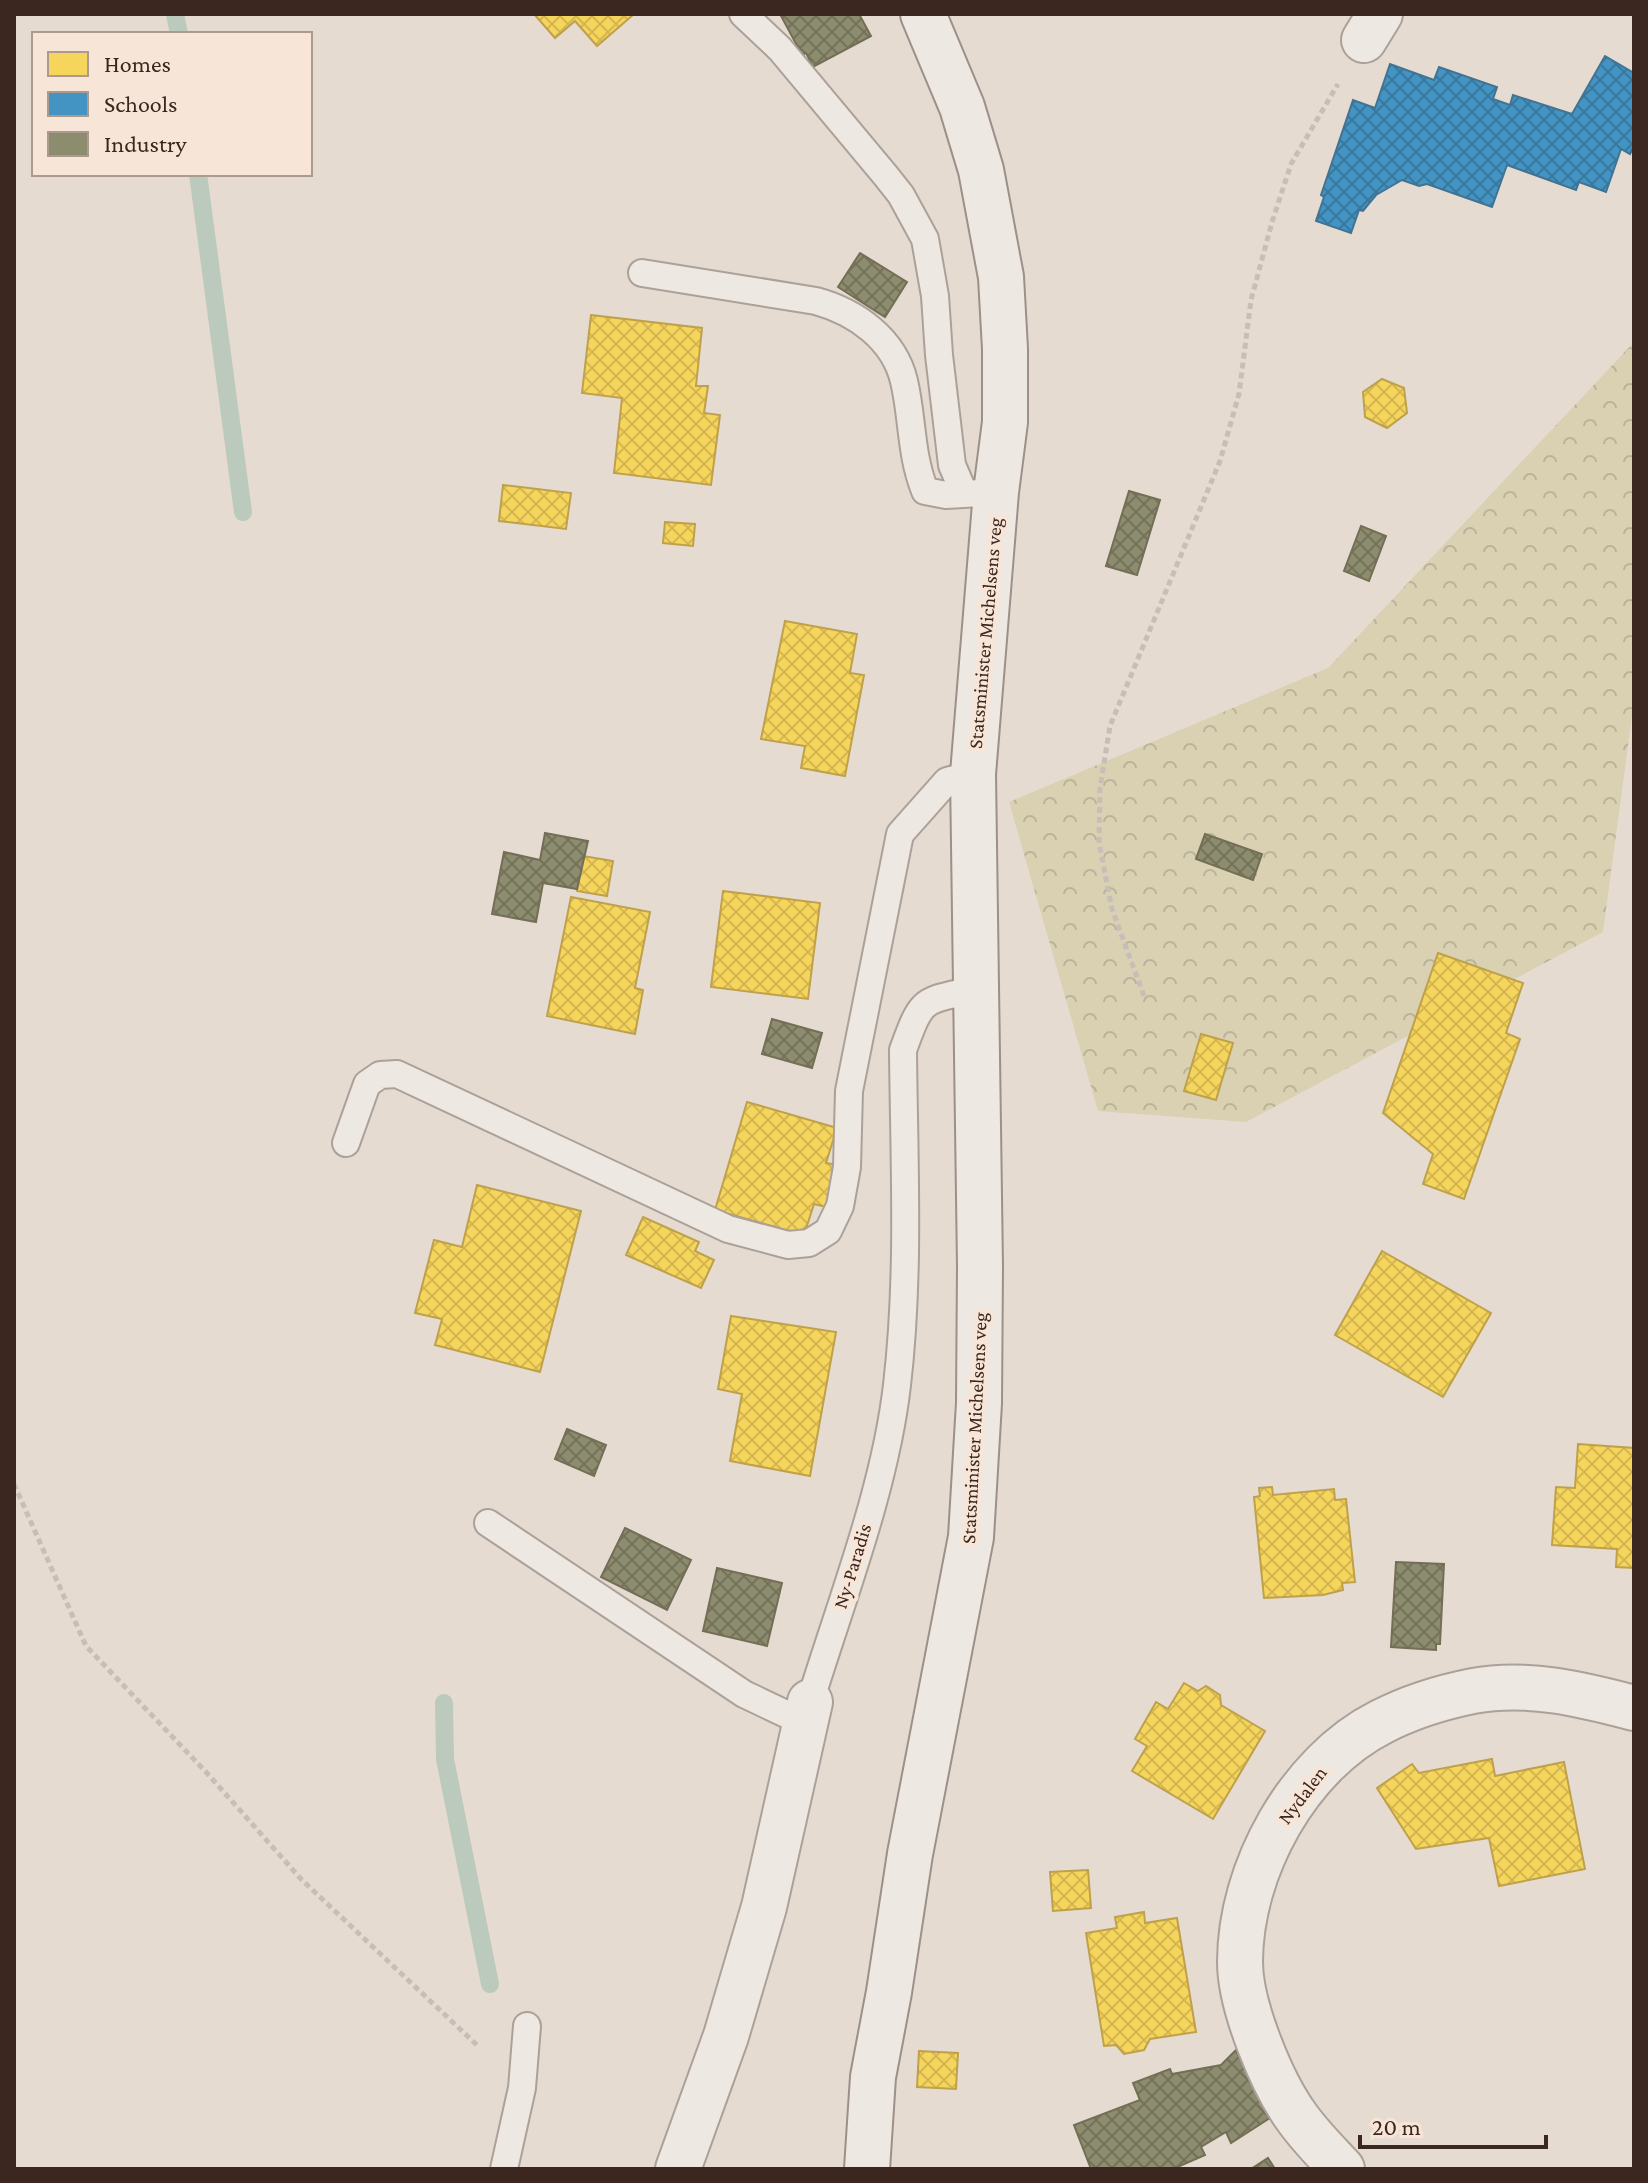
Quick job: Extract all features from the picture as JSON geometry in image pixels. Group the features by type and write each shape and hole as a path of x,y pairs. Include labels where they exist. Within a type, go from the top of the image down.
{"main road":[{"name":"Statsminister Michelsens veg","path":"867,2169 873,2077 910,1854 971,1537 980,1357 973,774 980,492 1005,422 1001,277 981,170 962,107 923,14"},
{"name":"Nydalen","path":"1342,2169 1296,2117 1263,2053 1249,2016 1240,1962 1248,1898 1287,1809 1326,1763 1347,1744 1381,1722 1437,1701 1474,1691 1544,1688 1634,1708"},
{"name":"Ny-Paradis","path":"678,2169 726,2036 764,1907 807,1712"}],"lane":[{"name":"Statsminister Michelsens veg","path":"743,14 780,49 886,176 901,195 925,239 935,296 952,465 980,492"},
{"path":"642,273 816,301 841,308 863,322 894,355 904,381 917,471 925,491 946,495 980,492"},
{"name":"Statsminister Michelsens veg","path":"346,1143 367,1084 380,1075 397,1074 728,1229 788,1245 809,1243 828,1231 840,1206 847,1167 849,1091 900,834 947,781 973,774"},
{"name":"Ny-Paradis","path":"807,1712 878,1485 897,1388 904,1308 903,1050 915,1016 927,1001 977,989"},
{"path":"488,1523 744,1694 807,1712"},
{"path":"504,2169 522,2088 527,2026"}],"path":[{"path":"1144,996 1112,909 1099,843 1100,788 1110,726 1220,461 1239,394 1251,300 1291,164 1372,27"},
{"path":"14,1484 86,1646 206,1772 301,1879 522,2088"}],"green space":[{"path":"1634,342 1634,701 1603,932 1246,1122 1098,1111 1009,802 1328,668"}],"building: Homes":[{"path":"534,14 634,14 597,46 575,21 555,38"},
{"path":"591,315 702,328 696,386 708,386 704,413 720,415 711,485 614,473 622,398 582,393"},
{"path":"1382,379 1404,388 1407,413 1387,428 1365,417 1363,392"},
{"path":"503,485 571,493 566,529 499,521"},
{"path":"665,522 695,524 693,546 663,543"},
{"path":"785,621 857,634 850,673 864,675 845,776 801,768 805,746 761,739"},
{"path":"583,856 613,861 607,896 577,891"},
{"path":"723,891 820,903 808,999 711,987"},
{"path":"571,897 650,912 635,988 643,990 635,1034 547,1016"},
{"path":"1438,953 1523,983 1506,1033 1520,1039 1464,1199 1423,1184 1433,1154 1383,1113"},
{"path":"1201,1034 1233,1043 1216,1100 1184,1091"},
{"path":"747,1102 837,1128 826,1163 838,1165 826,1207 814,1204 804,1235 715,1210"},
{"path":"477,1185 581,1211 540,1372 435,1345 442,1319 415,1313 434,1240 462,1247"},
{"path":"643,1217 699,1242 695,1251 714,1260 701,1288 626,1255"},
{"path":"1382,1251 1491,1313 1443,1397 1335,1335"},
{"path":"731,1316 836,1332 810,1476 730,1461 742,1394 718,1389"},
{"path":"1578,1444 1634,1448 1634,1568 1616,1567 1617,1549 1552,1545 1556,1487 1575,1488"},
{"path":"1272,1487 1273,1495 1334,1489 1335,1500 1346,1499 1355,1582 1342,1583 1343,1590 1323,1595 1264,1598 1254,1497 1260,1496 1259,1488"},
{"path":"1184,1683 1198,1691 1206,1686 1220,1695 1221,1705 1265,1731 1213,1819 1132,1771 1147,1746 1135,1739 1156,1702 1168,1709"},
{"path":"1492,1759 1495,1776 1564,1762 1585,1869 1499,1886 1489,1838 1416,1849 1377,1788 1412,1764 1419,1773"},
{"path":"1088,1870 1091,1908 1053,1911 1050,1872"},
{"path":"1144,1912 1145,1923 1177,1918 1196,2032 1150,2039 1144,2050 1124,2054 1116,2045 1104,2046 1086,1933 1117,1928 1115,1917"},
{"path":"919,2051 958,2053 956,2089 917,2087"}],"building: Schools":[{"path":"1605,56 1634,73 1634,146 1630,154 1621,149 1606,192 1579,182 1576,190 1507,165 1492,207 1427,184 1419,186 1402,180 1376,195 1363,211 1359,210 1351,233 1316,221 1324,197 1321,195 1353,100 1375,108 1390,64 1434,80 1439,67 1497,87 1493,99 1510,105 1513,95 1572,114"}],"building: Industry":[{"path":"780,14 859,14 871,36 813,67 806,53 802,55"},
{"path":"860,253 907,282 885,317 838,287"},
{"path":"1129,491 1160,500 1137,575 1106,566"},
{"path":"1361,526 1386,536 1369,581 1344,571"},
{"path":"545,833 588,841 577,889 543,883 536,922 492,914 504,852 540,860"},
{"path":"1205,834 1262,854 1253,880 1196,859"},
{"path":"772,1019 822,1033 812,1068 762,1054"},
{"path":"567,1429 606,1445 594,1476 555,1459"},
{"path":"625,1528 691,1560 667,1610 601,1577"},
{"path":"1396,1562 1444,1564 1440,1644 1436,1644 1436,1650 1391,1647"},
{"path":"717,1568 782,1583 767,1646 703,1631"},
{"path":"1236,2050 1270,2118 1231,2143 1226,2132 1201,2147 1205,2155 1173,2169 1091,2169 1074,2125 1140,2100 1133,2083 1170,2069 1172,2074 1221,2065"},
{"path":"1268,2158 1275,2169 1251,2169"}],"waterway":[{"path":"175,14 179,32"},
{"path":"198,176 243,512"},
{"path":"444,1703 445,1759 490,1984"}]}
